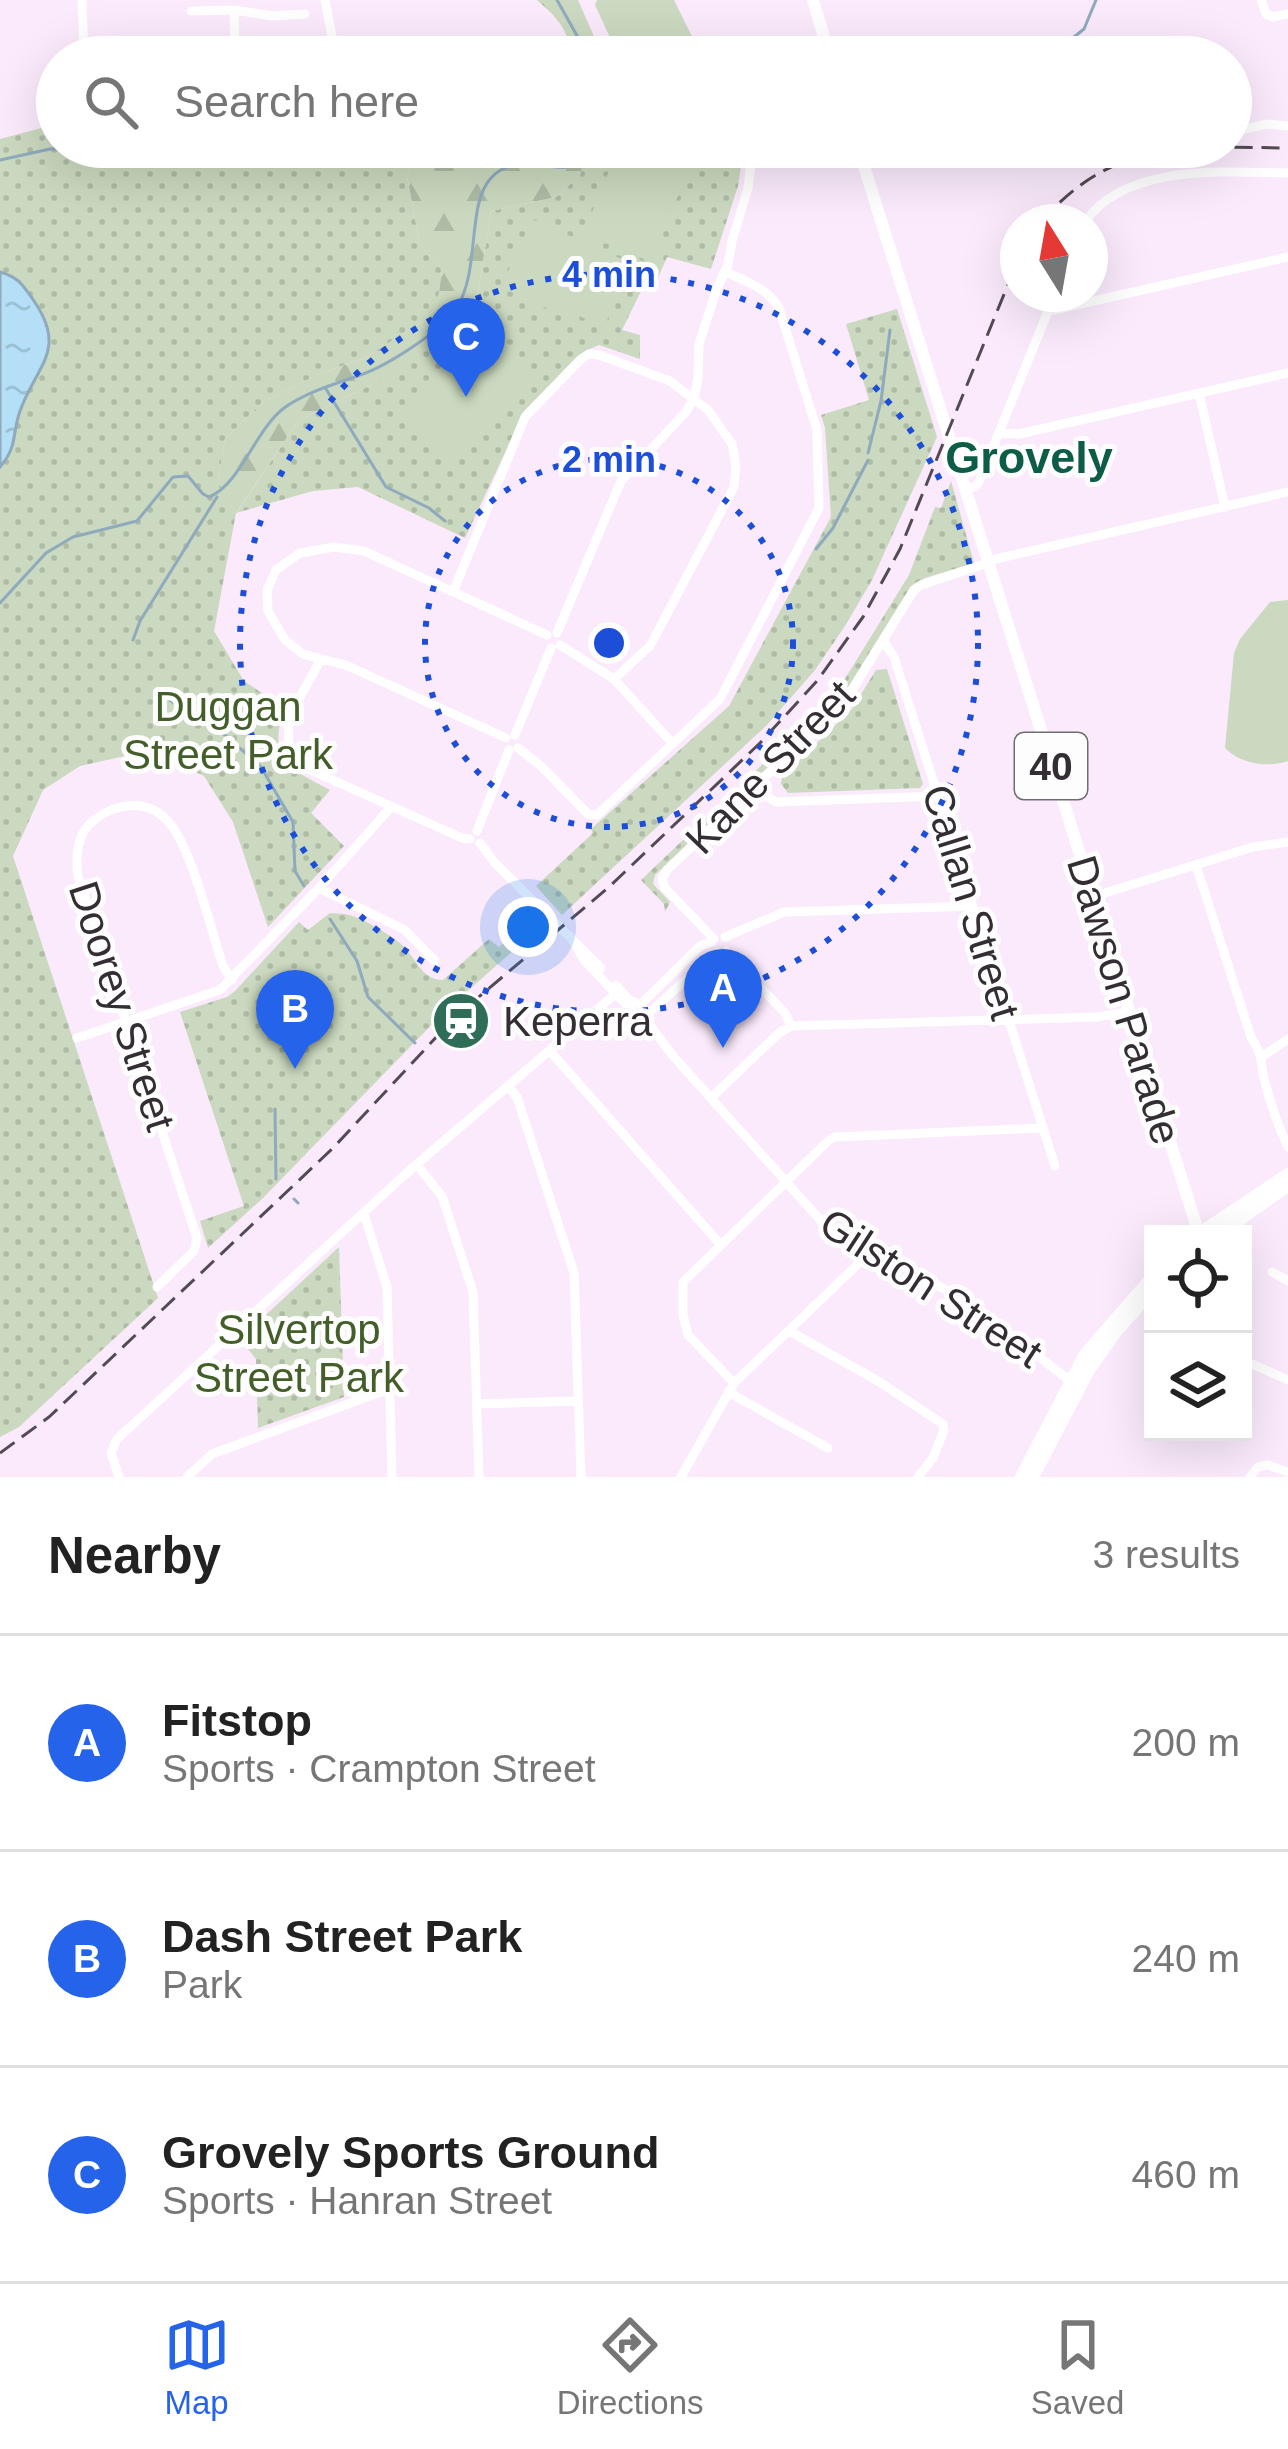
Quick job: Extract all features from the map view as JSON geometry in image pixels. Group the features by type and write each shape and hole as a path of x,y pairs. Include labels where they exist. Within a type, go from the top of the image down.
{"main road":[{"path":"813,0 824,36"},
{"name":"Dawson Parade","path":"865,168 1195,1225"},
{"path":"1212,1225 1288,1174"},
{"path":"1232,1225 1288,1186"},
{"path":"1033,1477 1092,1343 1144,1286"},
{"path":"1021,1477 1075,1384 1144,1300"}],"street":[{"path":"82,0 83,36"},
{"path":"325,0 332,36"},
{"path":"1261,0 1266,14 1288,14"},
{"path":"234,10 235,36"},
{"path":"191,11 305,14"},
{"path":"1252,127 1285,126"},
{"path":"321,659 288,718 289,750 306,768 476,837 621,481 694,399 699,344 726,272 750,168"},
{"path":"1104,204 1145,181 1215,172 1288,173"},
{"path":"1108,298 1288,256"},
{"path":"673,744 614,679 554,640 364,551 334,548 300,553 276,570 267,590 268,611 285,640 303,654 348,667 512,743 589,814 597,815 673,744 723,695 818,508 817,430 778,308 758,287 726,272"},
{"path":"964,490 979,482 1048,312"},
{"path":"453,592 525,417 581,359 599,355 661,377 717,420 732,444 734,487 650,646 614,679"},
{"path":"999,433 1019,434 1288,373"},
{"path":"1199,393 1225,507"},
{"name":"Kane Street","path":"719,944 665,888 662,878 845,701 914,590 987,562 1288,492"},
{"name":"Callan Street","path":"883,640 894,657 1055,1166"},
{"path":"755,789 776,802 938,796"},
{"name":"Doorey Street","path":"157,1287 194,1251 196,1238 78,876 76,849 89,824 112,808 141,806 165,818 183,844 223,966 232,980"},
{"path":"77,1038 220,990 392,806"},
{"name":"Gilston Street","path":"476,837 570,936 580,955 642,1010 654,1034 824,1223 963,1300 1075,1384"},
{"path":"1092,897 1253,847 1288,842"},
{"path":"1196,865 1251,1037 1263,1056 1262,1073 1288,1146"},
{"path":"319,888 405,930 436,962"},
{"path":"642,1010 719,944 784,912 974,906"},
{"path":"719,944 785,1013 791,1026"},
{"path":"119,1477 111,1453 118,1438 417,1165 617,992"},
{"path":"711,1098 791,1026 1097,1017 1127,1012"},
{"path":"1263,1056 1288,1040"},
{"path":"550,1051 721,1244"},
{"path":"509,1088 517,1097 574,1273 581,1477"},
{"path":"828,1448 731,1388 688,1335 684,1280 835,1137 1042,1128"},
{"path":"417,1165 442,1196 473,1292 479,1477"},
{"path":"364,1214 387,1287 392,1477"},
{"path":"681,1477 731,1388 870,1249"},
{"path":"1272,1272 1288,1281"},
{"path":"789,1330 943,1424 932,1458 917,1477"},
{"path":"1252,1364 1288,1380"},
{"path":"187,1477 212,1454 389,1389"},
{"path":"477,1404 578,1401"},
{"path":"1250,1477 1258,1467 1268,1465 1288,1472"}],"green space":[{"path":"537,0 578,0 594,36 566,36"},
{"path":"597,0 674,0 692,36 609,36"},
{"name":"Duggan Street Park","path":"36,130 36,168 410,168 407,176 420,245 442,270 437,307 365,358 263,402 225,439 218,482 237,512 298,421 377,382 477,299 491,211 556,197 582,168 741,168 711,269 667,257 658,278 646,281 622,330 640,335 640,359 599,345 585,351 525,410 465,538 358,487 313,491 236,513 214,631 244,681 284,708 280,751 292,768 330,790 311,813 344,846 268,927 233,822 204,776 152,750 80,766 43,790 13,856 158,1298 19,1427 0,1437 0,139"},
{"path":"410,168 582,168 556,197 491,211 477,299 454,333 377,382 298,421 236,513 218,482 225,439 263,402 365,358 437,307 442,270 420,245 407,176"},
{"path":"610,168 689,168 651,262 583,234"},
{"path":"532,219 633,264 604,327 504,289"},
{"path":"897,309 937,437 872,580 815,670 767,725 562,915 536,886 593,833 591,829 729,706 831,517 821,415 869,400 846,324"},
{"path":"477,329 532,379 454,465 399,415"},
{"path":"951,481 974,563 911,586 844,694 655,875 653,884 670,902 665,912 664,904 641,880 835,695 909,575 935,507 941,508"},
{"path":"1288,600 1288,761 1255,763 1225,748 1234,653 1270,602"},
{"path":"887,669 923,784 920,788 788,793 782,777 852,709 876,670"},
{"path":"330,913 355,917 384,932 424,972 443,980 489,939 499,947 532,916 541,926 446,1010 208,1248 200,1221 244,1206 180,1012 227,997 299,922 308,930"},
{"name":"Silvertop Street Park","path":"339,1247 344,1397 258,1428 256,1359 240,1339"}],"water":[{"path":"0,272 20,282 34,301 49,334 49,347 19,414 12,448 0,467"}],"waterway":[{"path":"557,0 577,36"},
{"path":"1075,36 1084,29 1096,0"},
{"path":"0,160 36,152"},
{"path":"0,603 46,553 73,537 137,521 173,477 188,476 209,497 220,491 284,408 384,364 449,318 464,294 483,190 505,168"},
{"path":"868,453 881,401 890,330"},
{"path":"326,389 386,487 445,521"},
{"path":"816,549 833,528 868,460"},
{"path":"133,640 217,497"},
{"path":"155,691 225,735 261,767 293,822 295,871 304,886"},
{"path":"330,919 357,961 368,997 415,1043"},
{"path":"275,1109 276,1179"},
{"path":"294,1199 298,1203"}],"railway":[{"path":"1252,147 1288,148"},
{"path":"1059,204 1110,168"},
{"path":"0,1453 49,1417 333,1148 455,1017 609,887 760,743 817,681 863,617 900,549 1000,304"}],"place":[{"name":"Grovely Sports Ground","path":"466,397"},
{"name":"Keperra","path":"461,1021"},
{"name":"Fitstop","path":"723,1048"},
{"name":"Dash Street Park","path":"295,1069"}],"district":[{"name":"Grovely","path":"1029,457"}]}
